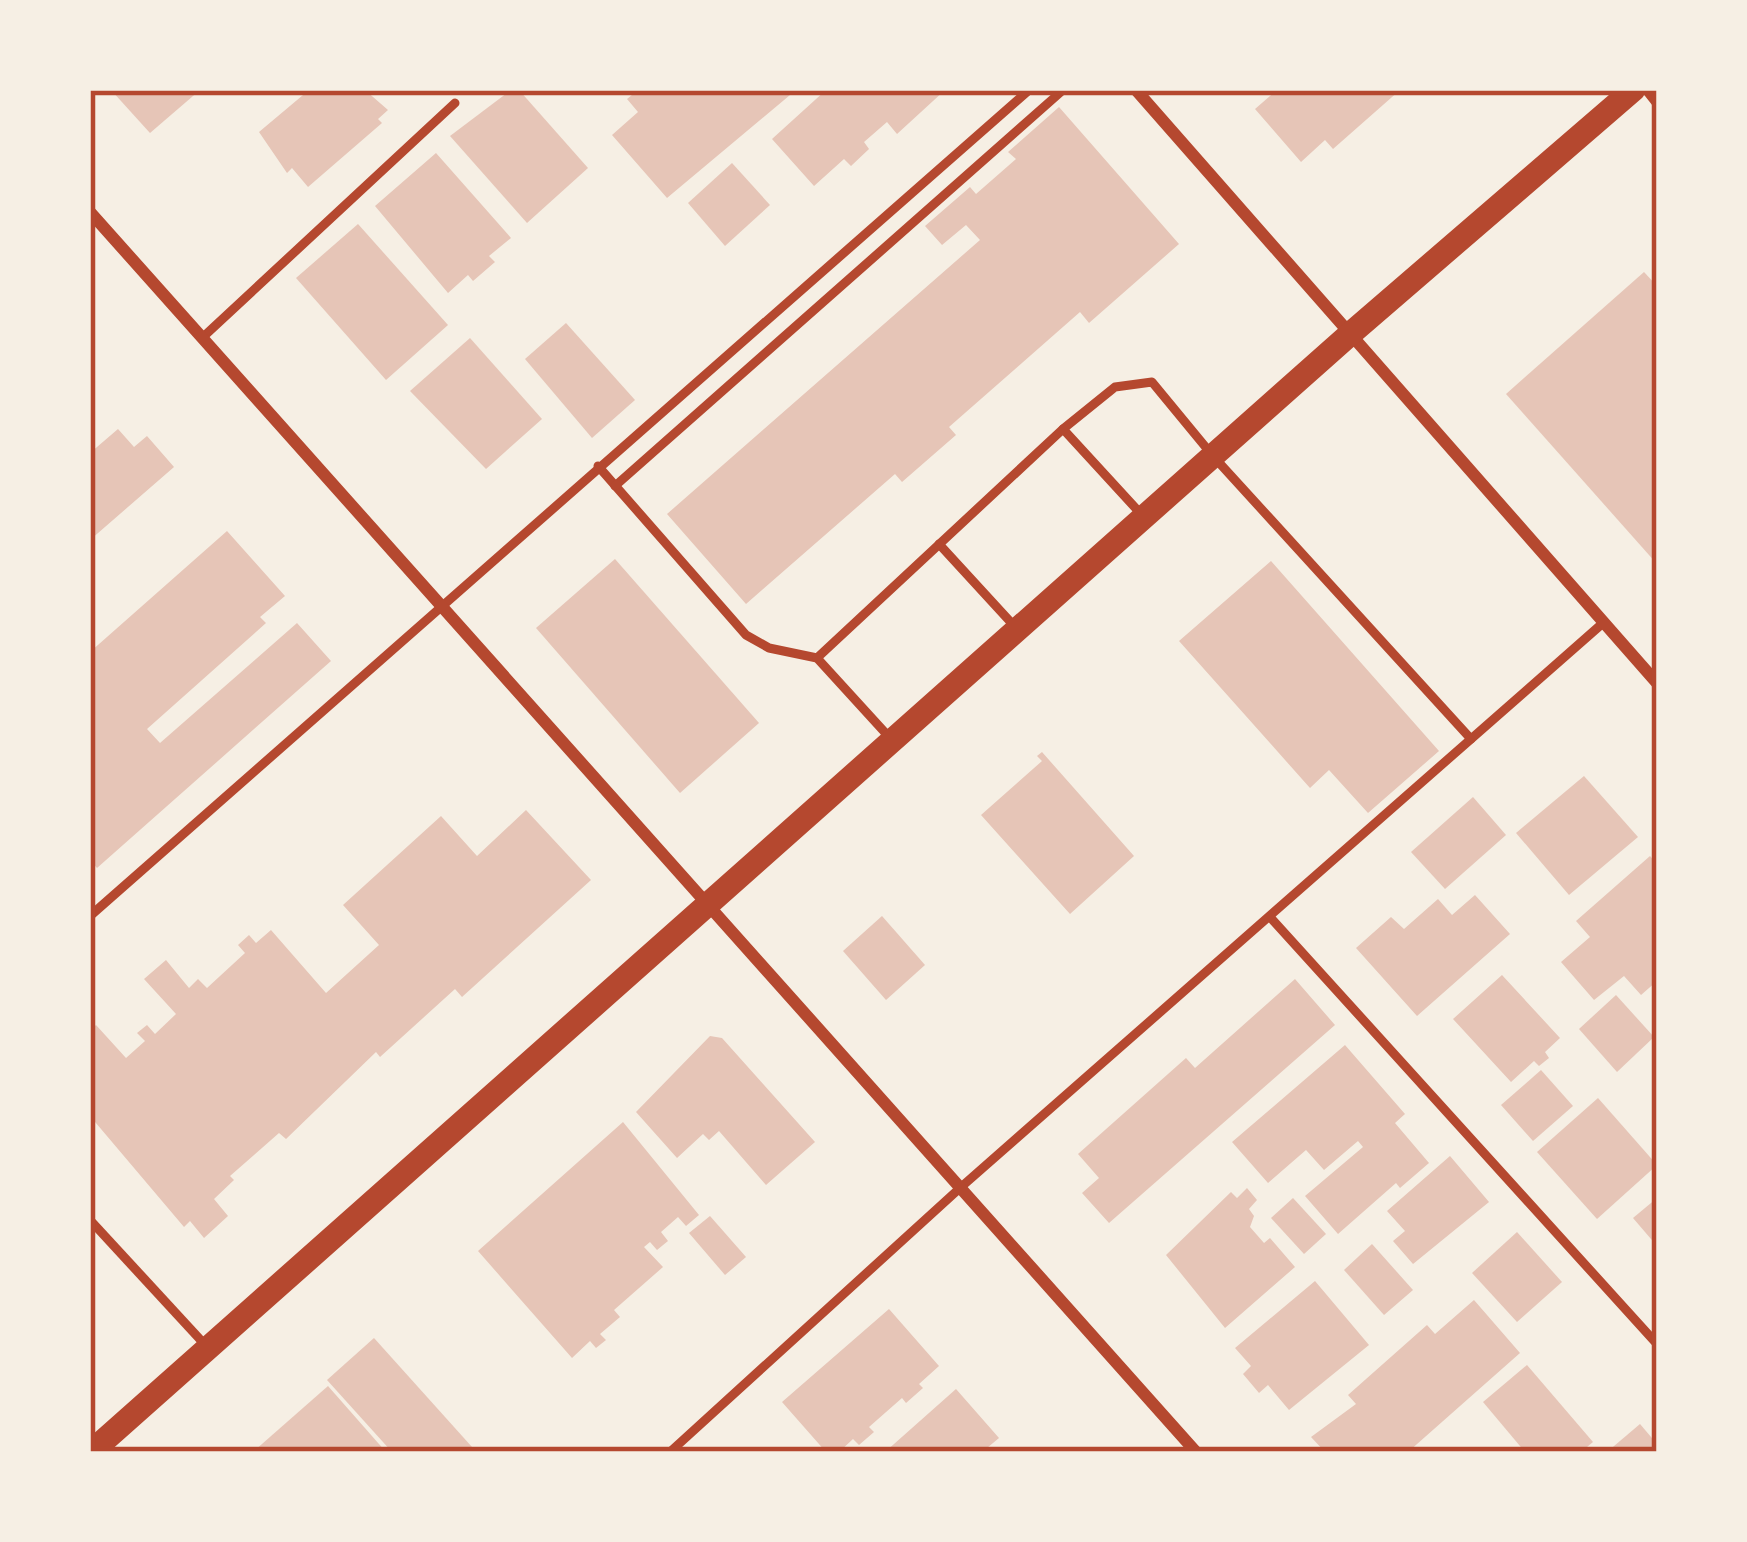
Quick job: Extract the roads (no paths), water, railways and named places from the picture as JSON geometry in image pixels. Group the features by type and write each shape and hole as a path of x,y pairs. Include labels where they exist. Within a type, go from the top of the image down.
{"main road":[{"path":"91,1452 1349,335 1633,90"}],"street":[{"path":"1136,90 1657,683"},
{"path":"90,212 1196,1452"}],"lane":[{"path":"90,916 1029,90"},
{"path":"615,486 1063,90"},
{"path":"1646,90 1657,104"},
{"path":"202,338 455,103"},
{"path":"817,658 1064,429 1115,387 1152,382 1213,456 1471,739"},
{"path":"1064,429 1144,518"},
{"path":"598,466 746,635 769,648 817,658 894,742"},
{"path":"939,544 1018,631"},
{"path":"670,1452 960,1188 1603,622"},
{"path":"1270,917 1657,1344"},
{"path":"90,1220 208,1348"}]}
